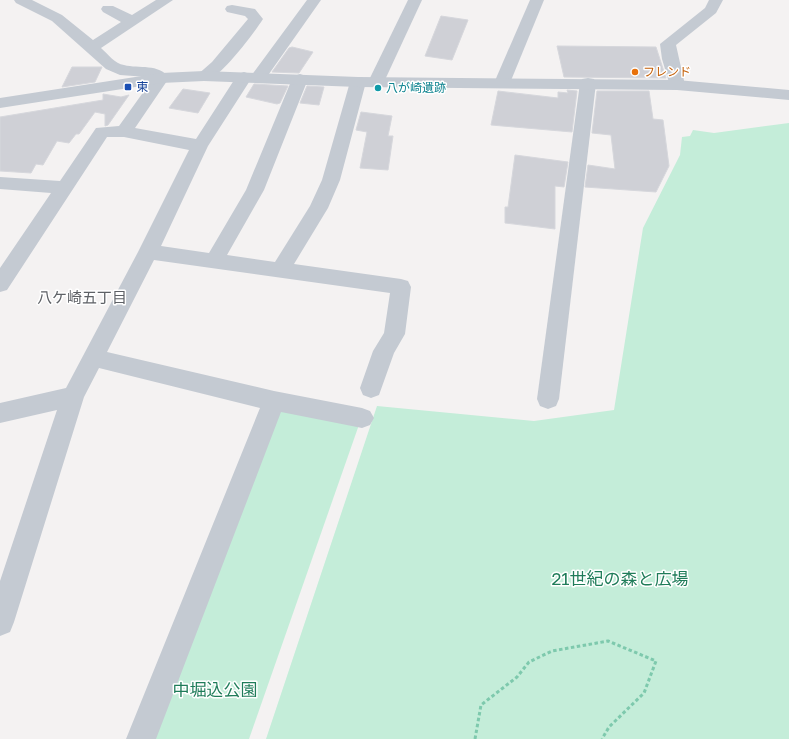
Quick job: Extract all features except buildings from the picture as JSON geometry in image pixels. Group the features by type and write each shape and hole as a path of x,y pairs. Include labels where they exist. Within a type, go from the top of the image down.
{"street":[{"path":"22,0 57,18 112,66 120,70 150,72 161,78"},
{"path":"92,47 166,0"},
{"path":"0,622 10,564 73,396 148,252 200,146 251,77 314,0"},
{"path":"280,271 319,208 331,180 367,82 415,0"},
{"path":"502,83 537,0"},
{"path":"678,85 670,59 668,44 711,10 716,0"},
{"path":"108,9 131,21"},
{"path":"204,76 218,65 256,19 250,12 232,9"},
{"path":"0,103 161,78 204,76 367,82 678,85 789,95"},
{"path":"124,132 161,78"},
{"path":"214,261 255,190 300,79"},
{"path":"548,399 588,83"},
{"path":"0,284 102,132 124,132 200,146"},
{"path":"0,183 65,188"},
{"path":"148,252 401,287 394,334 384,351 371,388"},
{"path":"94,358 274,401 362,418"},
{"path":"0,413 73,396"},
{"path":"141,739 274,401"}],"path":[{"path":"476,739 481,705 517,677 529,662 552,651 608,641 656,661 644,693 609,727 602,739"}],"green space":[{"name":"21世紀の森と広場","path":"789,123 789,739 266,739 377,406 534,421 614,410 643,228 680,155 682,137 690,136 693,130 714,133"},
{"name":"中堀込公園","path":"275,403 361,419 249,739 145,739"}],"place":[{"name":"フレンド","path":"635,72"},
{"name":"東","path":"128,87"},
{"name":"八が崎遺跡","path":"378,88"}],"district":[{"name":"八ケ崎五丁目","path":"82,298"}]}
